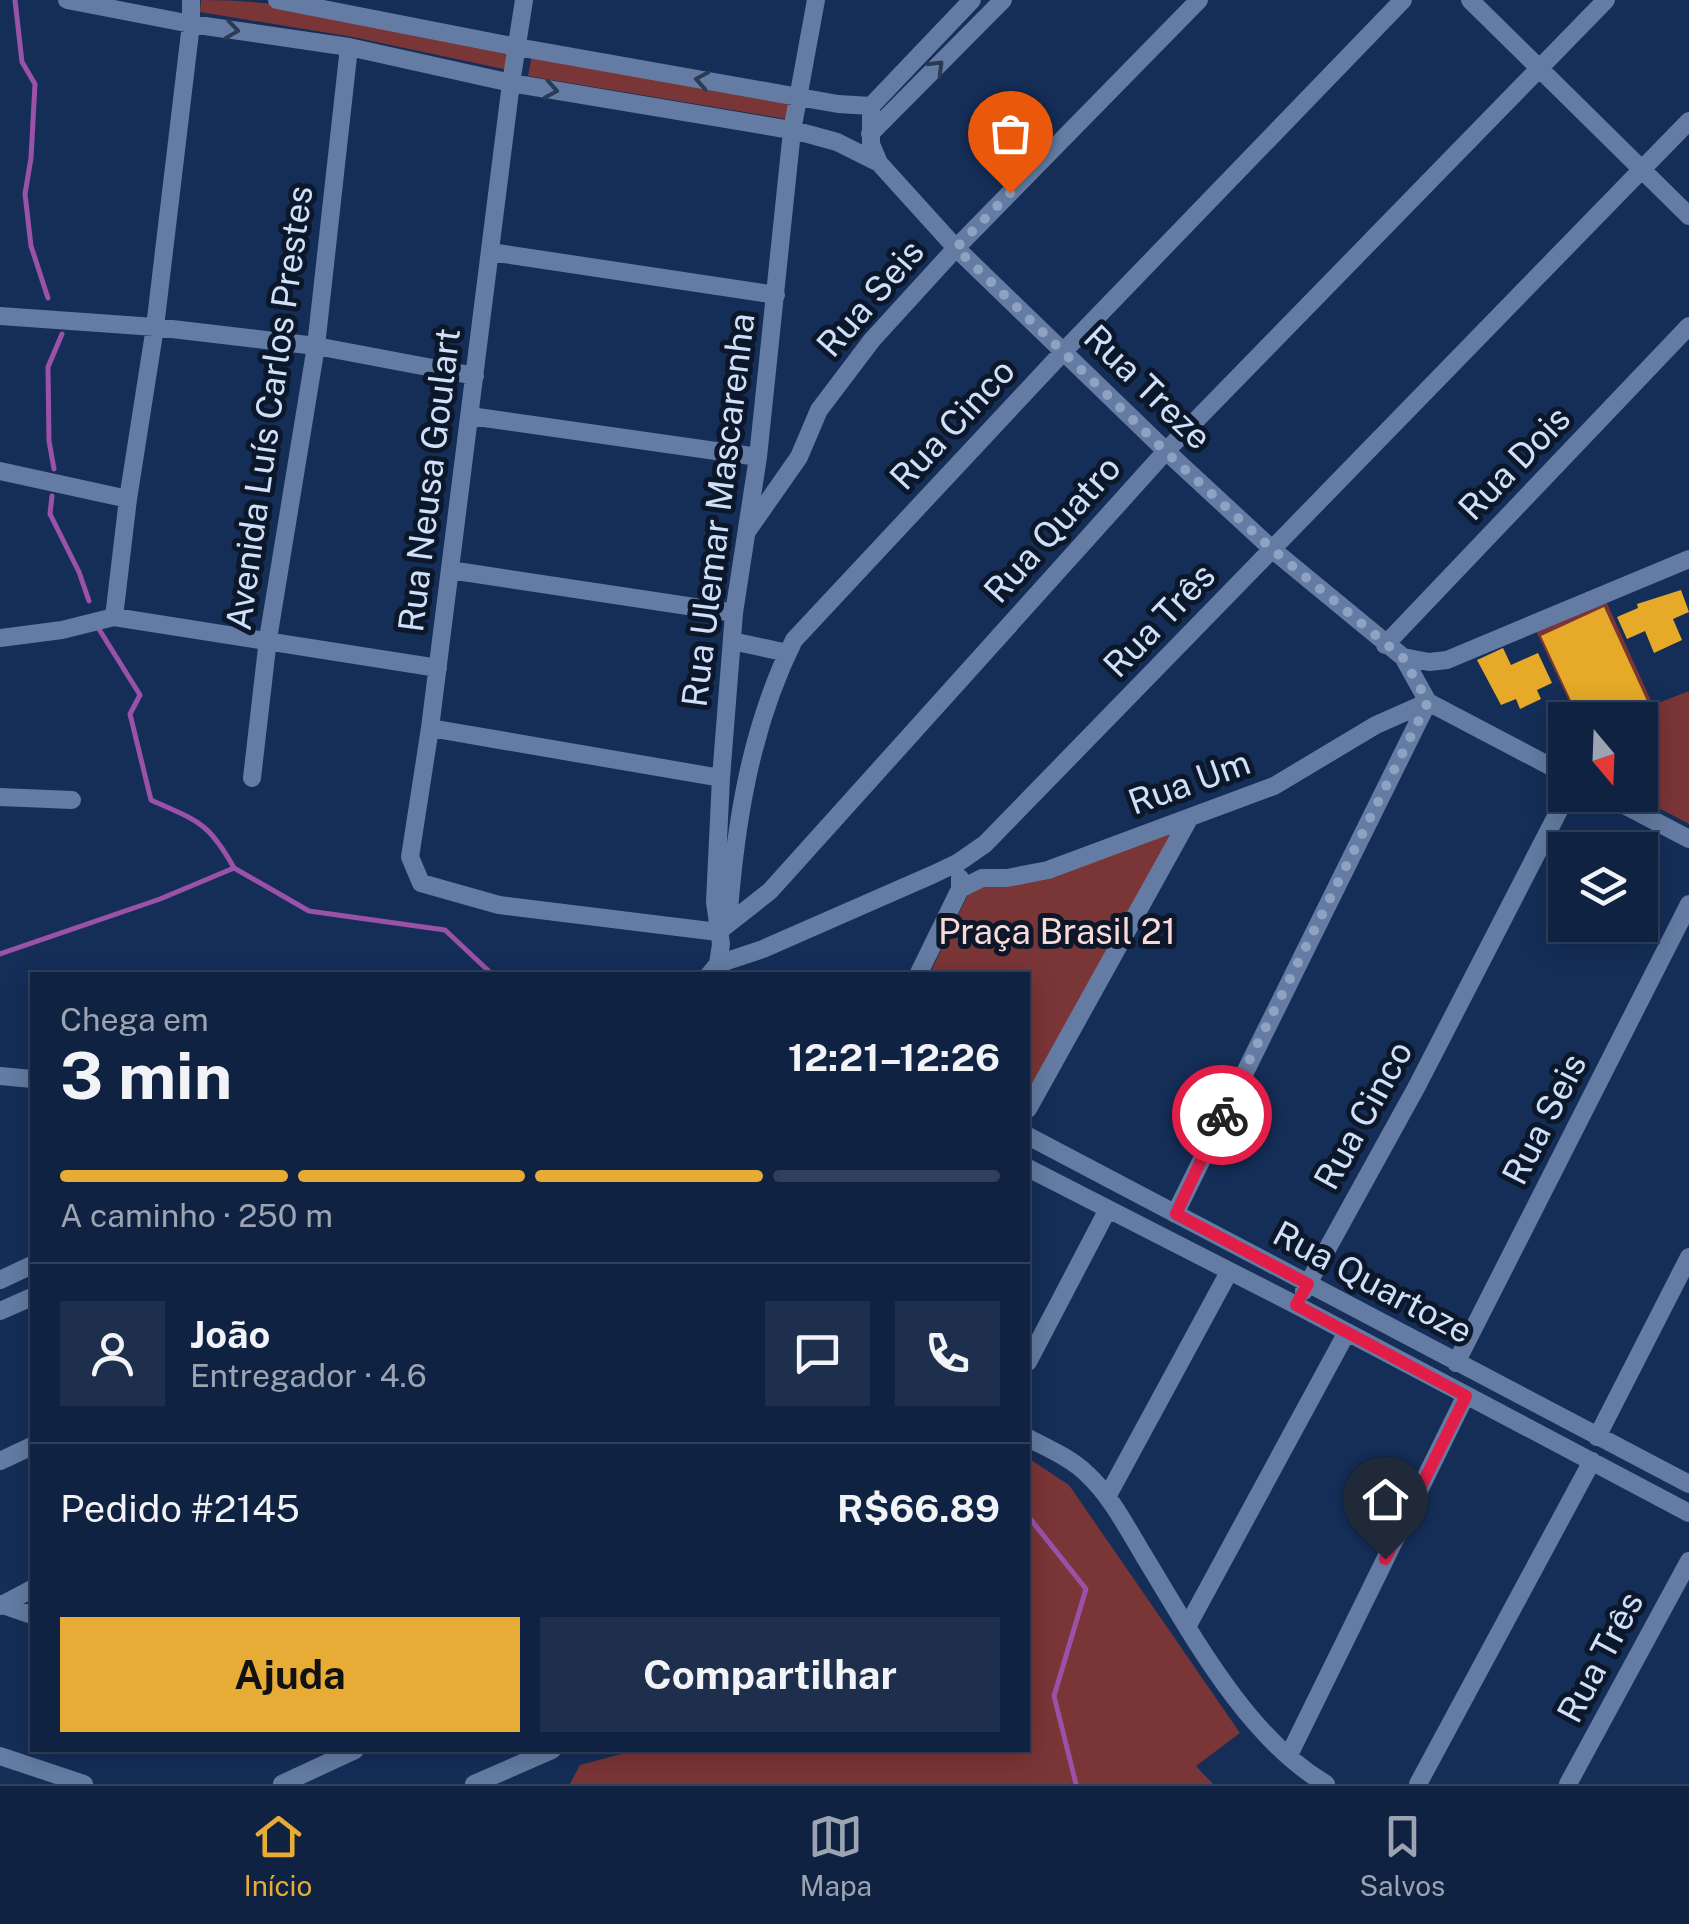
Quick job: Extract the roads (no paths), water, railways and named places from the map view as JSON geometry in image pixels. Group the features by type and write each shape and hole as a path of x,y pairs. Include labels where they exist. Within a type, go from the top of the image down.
{"street":[{"path":"67,0 190,24 349,47 511,84 794,131 837,142 879,164"},
{"path":"114,617 155,327 190,0"},
{"path":"277,0 354,6 517,47 838,104 872,106"},
{"name":"Rua Neusa Goulart","path":"524,0 410,857 421,883 499,905 723,928"},
{"path":"798,96 816,0"},
{"path":"879,164 870,134 872,106 972,0"},
{"path":"794,131 870,134 1003,0"},
{"name":"Rua Seis","path":"746,532 799,457 819,410 872,340 956,248 1199,0"},
{"name":"Rua Cinco","path":"723,928 743,791 761,725 788,653 807,625 1403,0"},
{"path":"1470,0 1689,216"},
{"name":"Rua Quatro","path":"723,928 770,892 1166,452 1606,0"},
{"name":"Avenida Luís Carlos Prestes","path":"252,778 268,639 316,346 349,47"},
{"name":"Rua Ulemar Mascarenha","path":"723,928 715,902 720,778 734,613 758,457 798,96"},
{"name":"Rua Três","path":"714,969 959,862 985,844 1689,121"},
{"name":"Rua Treze","path":"879,164 956,248 1166,452 1385,645"},
{"path":"491,252 776,295"},
{"path":"0,316 155,327 316,346 475,376"},
{"name":"Rua Dois","path":"1385,645 1689,326"},
{"path":"470,416 758,457"},
{"path":"0,471 128,498"},
{"path":"1403,658 1446,660 1689,560"},
{"path":"450,570 734,613"},
{"path":"0,638 62,630 114,617 438,668"},
{"path":"732,641 788,653"},
{"path":"1385,645 1403,658 1428,702 1548,765"},
{"path":"1176,1214 1428,702"},
{"name":"Rua Um","path":"960,888 982,878 1007,878 1048,870 1274,786 1376,725 1428,702"},
{"path":"430,728 720,778"},
{"path":"0,797 72,800"},
{"name":"Rua Cinco","path":"1296,1305 1416,1088 1558,812"},
{"path":"1636,812 1689,840"},
{"path":"1030,1105 1190,819"},
{"path":"919,972 960,888 959,862"},
{"name":"Rua Seis","path":"1456,1362 1689,904"},
{"name":"Rua Três","path":"714,969 723,928"},
{"path":"0,1076 30,1079"},
{"name":"Rua Quartoze","path":"1030,1137 1689,1484"},
{"name":"Rua Quartoze","path":"1030,1169 1689,1513"},
{"path":"1030,1359 1116,1216 1153,1202"},
{"path":"1200,1258 1212,1233"},
{"path":"1597,1437 1689,1257"},
{"path":"0,1280 30,1266"},
{"path":"1107,1497 1229,1272"},
{"path":"0,1311 30,1297"},
{"path":"1188,1627 1347,1332"},
{"path":"1288,1755 1466,1396"},
{"path":"1030,1439 1086,1472 1107,1497 1188,1627 1254,1721 1288,1755 1326,1784"},
{"path":"0,1462 30,1447"},
{"path":"1418,1784 1592,1462"},
{"name":"Rua Três","path":"1568,1784 1689,1561"},
{"path":"1,1605 30,1589"},
{"path":"1,1605 30,1615"},
{"path":"282,1784 350,1752"},
{"path":"474,1784 547,1752"},
{"path":"0,1756 84,1784"}],"waterway":[{"path":"15,0 22,62 35,84 25,194 31,246 48,298"},
{"path":"54,469 49,441 48,367 62,334"},
{"path":"52,496 50,514 89,601"},
{"path":"97,626 140,695 130,714 151,800 200,824 217,840 234,868"},
{"path":"234,868 309,911 445,930 490,972"},
{"path":"0,954 160,899 234,868"},
{"path":"1030,1519 1086,1589 1054,1696 1076,1784"}],"park label":[{"name":"Praça Brasil 21","path":"1057,931"}]}
